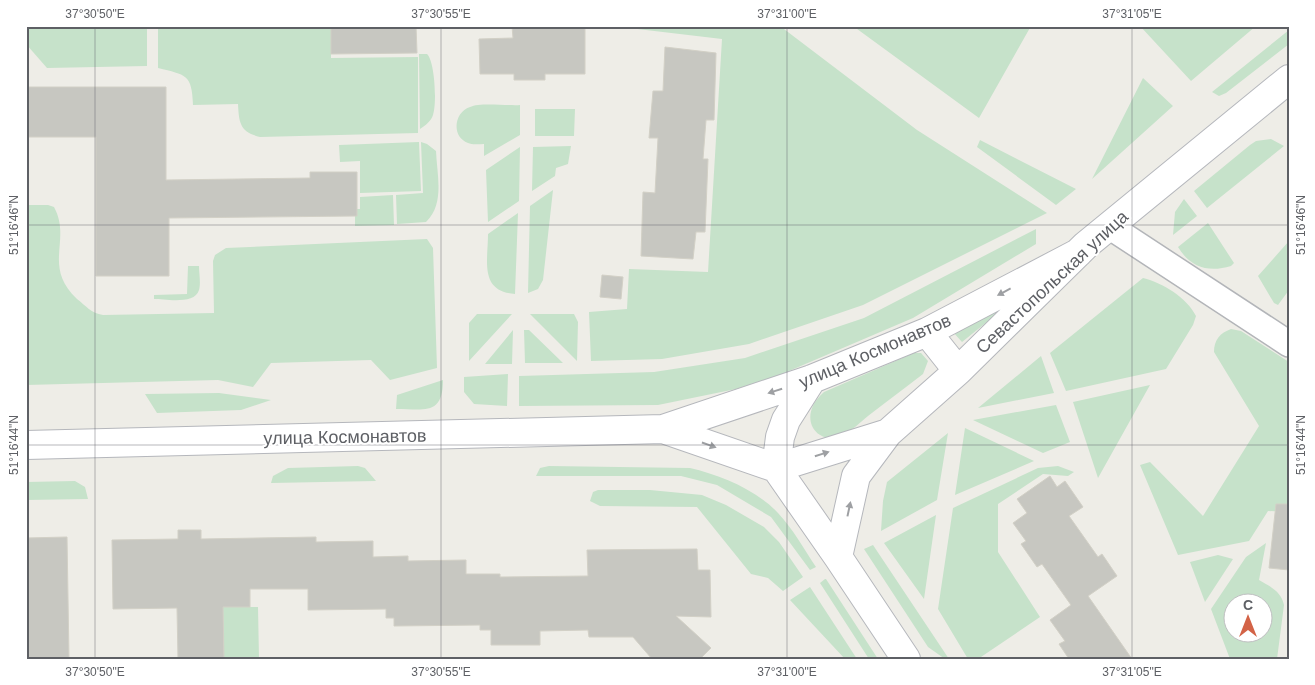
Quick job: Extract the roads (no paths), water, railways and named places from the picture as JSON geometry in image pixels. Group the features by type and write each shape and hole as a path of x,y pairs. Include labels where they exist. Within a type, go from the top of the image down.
{"main road":[{"name":"Севастопольская улица","path":"838,556 856,476 888,433 958,371 1078,253 1289,79"},
{"name":"улица Космонавтов","path":"26,445 663,429 812,379 927,332 1078,253"},
{"path":"927,332 958,371"},
{"path":"812,379 786,420 780,437 776,468 838,556 906,659"},
{"name":"улица Космонавтов","path":"663,429 776,468"},
{"name":"Севастопольская улица","path":"776,468 888,433"}],"street":[{"path":"1109,226 1289,344"}]}
